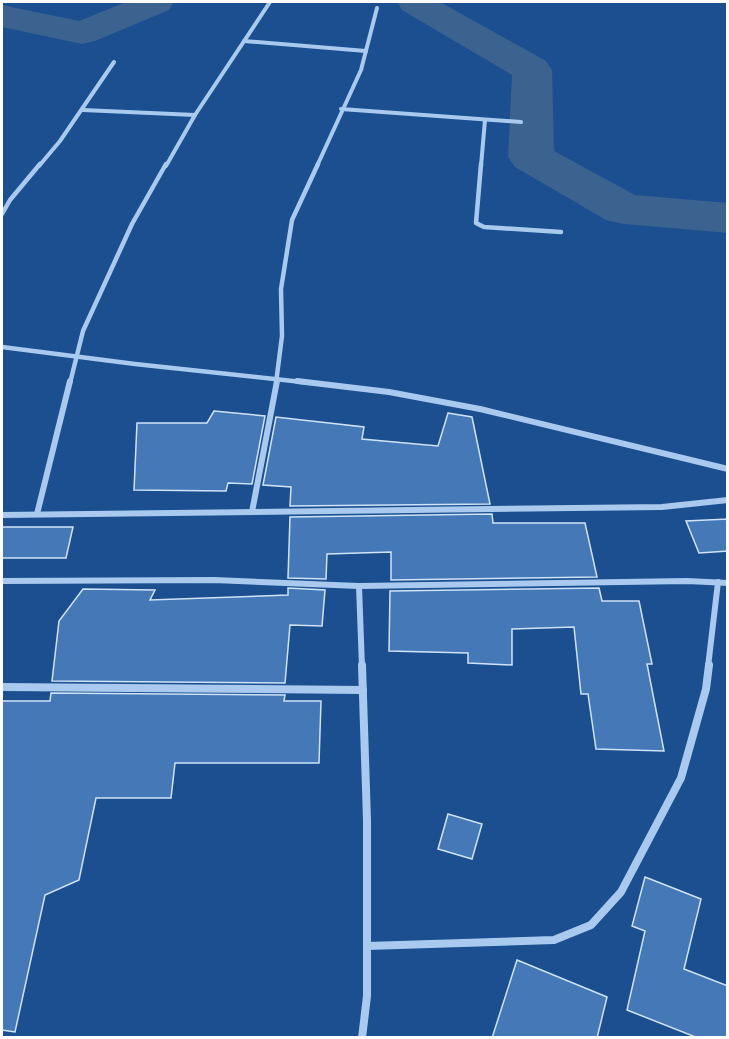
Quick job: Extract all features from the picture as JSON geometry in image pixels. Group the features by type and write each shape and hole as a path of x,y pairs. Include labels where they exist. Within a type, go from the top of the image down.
{"street":[{"path":"37,514 83,331 132,224 195,115 270,2"},
{"path":"252,512 278,379 282,336 281,289 292,220 341,109 361,70 376,8"},
{"path":"244,41 366,51"},
{"path":"2,213 83,110 114,62"},
{"path":"341,109 521,122"},
{"path":"83,110 195,115"},
{"path":"485,120 476,223 484,226 561,232"},
{"path":"2,346 75,358 362,389 525,417 601,438 686,456 728,470"},
{"path":"2,515 651,507 728,500"},
{"path":"2,580 214,580 359,586 728,583"},
{"path":"367,946 554,940 591,925 621,892 681,778 706,689 718,582"},
{"path":"359,586 367,820 367,996 362,1038"},
{"path":"2,687 363,690"}],"building":[{"path":"214,411 265,416 252,484 228,483 226,491 134,490 137,423 207,423"},
{"path":"448,413 472,417 490,504 290,506 291,487 263,485 276,417 364,427 362,439 438,446"},
{"path":"492,514 493,523 585,523 597,577 391,580 391,552 327,554 326,579 288,578 290,517"},
{"path":"728,519 728,551 699,553 686,521"},
{"path":"2,527 73,527 66,558 2,558"},
{"path":"288,588 325,590 322,626 290,625 285,683 52,681 59,621 83,589 155,590 150,600 288,595"},
{"path":"599,588 602,601 639,601 652,664 647,664 664,751 596,749 588,694 581,694 574,627 512,629 512,665 468,663 468,653 389,651 390,591"},
{"path":"51,693 285,695 284,701 321,701 319,763 175,763 171,798 96,798 79,880 45,895 15,1032 2,1030 2,701 50,701"},
{"path":"448,814 482,824 472,859 438,849"},
{"path":"645,877 701,899 684,969 728,986 728,1038 698,1038 627,1010 645,931 632,926"},
{"path":"517,960 607,997 597,1038 492,1038"}],"waterway":[{"path":"2,16 82,33 156,2"},
{"path":"415,2 532,70 531,157 624,209 728,218"}]}
